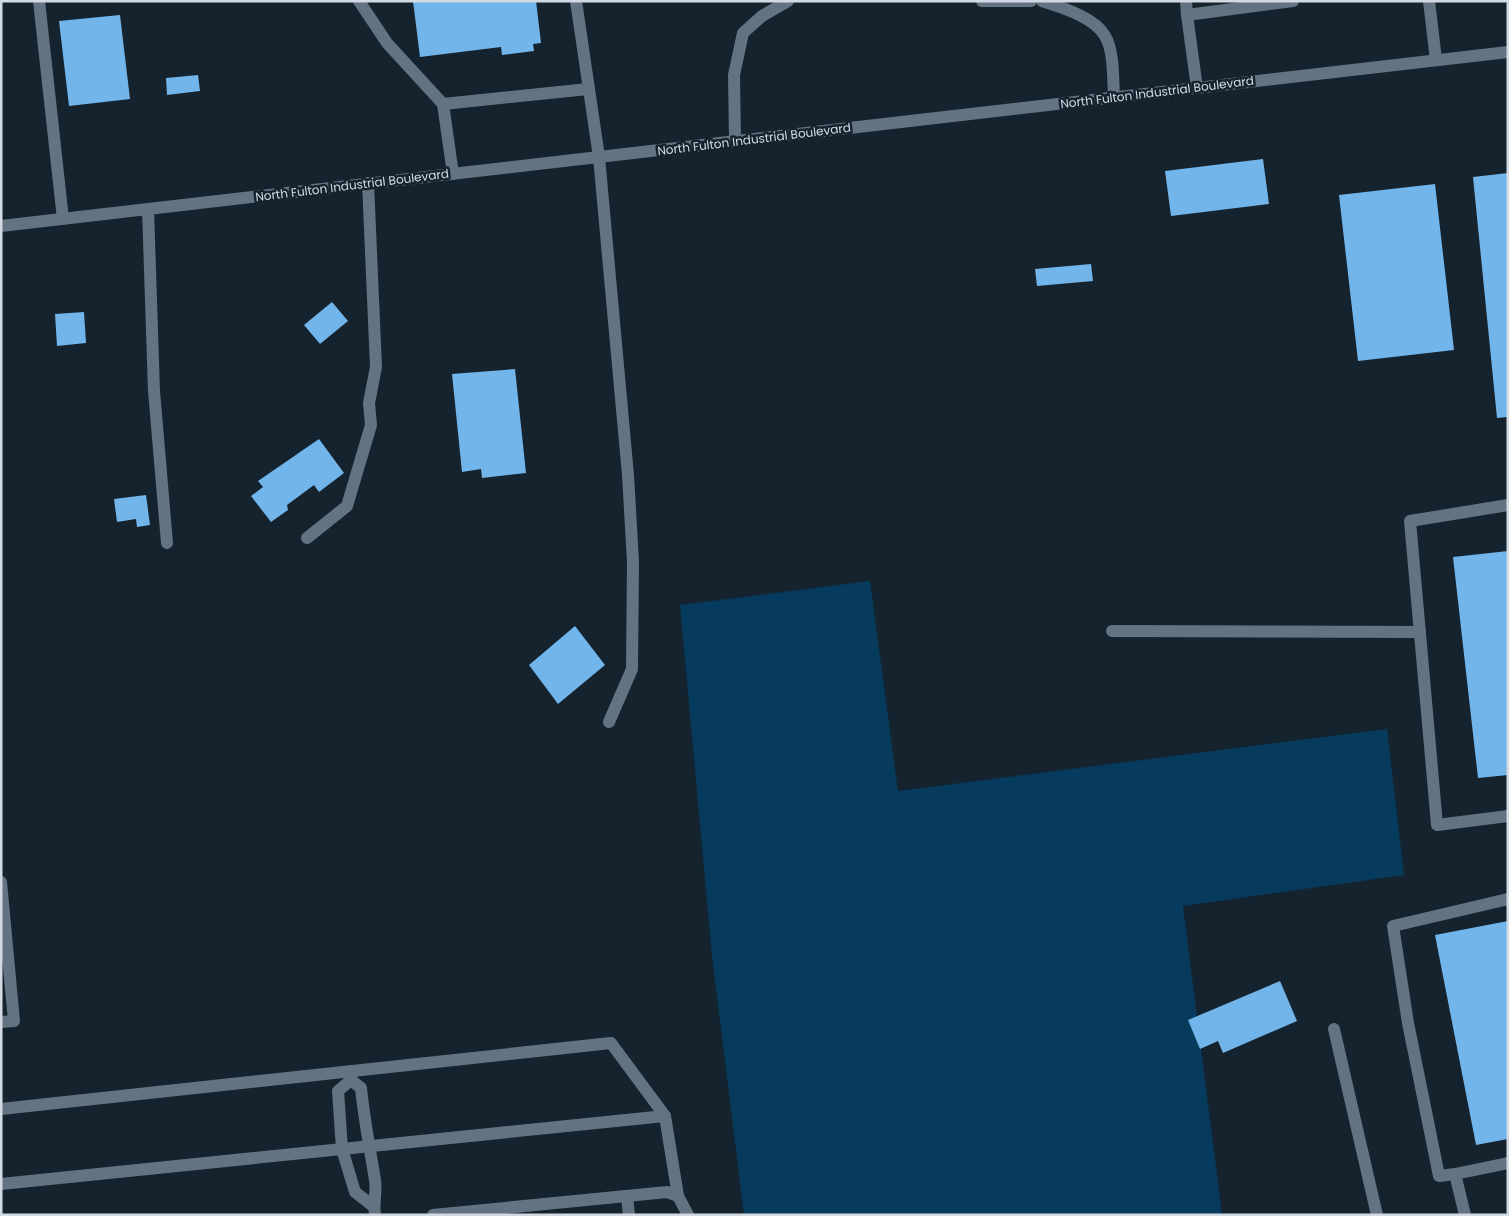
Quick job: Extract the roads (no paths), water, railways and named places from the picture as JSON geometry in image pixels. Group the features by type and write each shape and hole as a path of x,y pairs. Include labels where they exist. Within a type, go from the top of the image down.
{"street":[{"path":"39,1 62,219"},
{"path":"359,1 387,43 443,104 453,174"},
{"path":"576,1 599,157 628,475 633,562 632,669 609,722"},
{"path":"735,141 734,75 743,33 762,16 788,1"},
{"path":"982,1 1031,1"},
{"path":"1042,1 1080,14 1105,35 1111,59 1114,97"},
{"path":"1186,1 1197,88"},
{"path":"1187,14 1293,1"},
{"path":"1429,1 1436,60"},
{"name":"North Fulton Industrial Boulevard","path":"1,226 1508,52"},
{"path":"443,104 588,89"},
{"path":"307,538 347,506 371,425 369,403 376,367 368,184"},
{"path":"148,209 154,391 167,543"},
{"path":"1508,505 1410,521 1437,825 1508,816"},
{"path":"1112,631 1420,632"},
{"path":"1,882 14,1021 1,1022"},
{"path":"1508,899 1393,926 1408,1023 1439,1176 1508,1163"},
{"path":"1334,1030 1377,1215"},
{"path":"1,1109 351,1076 610,1042 665,1116 678,1196 688,1215"},
{"path":"351,1076 361,1088 368,1147 376,1183 374,1210"},
{"path":"351,1076 338,1091 342,1149 355,1192 374,1210"},
{"path":"1,1184 665,1116"},
{"path":"1455,1174 1465,1215"},
{"path":"433,1215 667,1192 678,1196"},
{"path":"627,1196 628,1215"}]}
